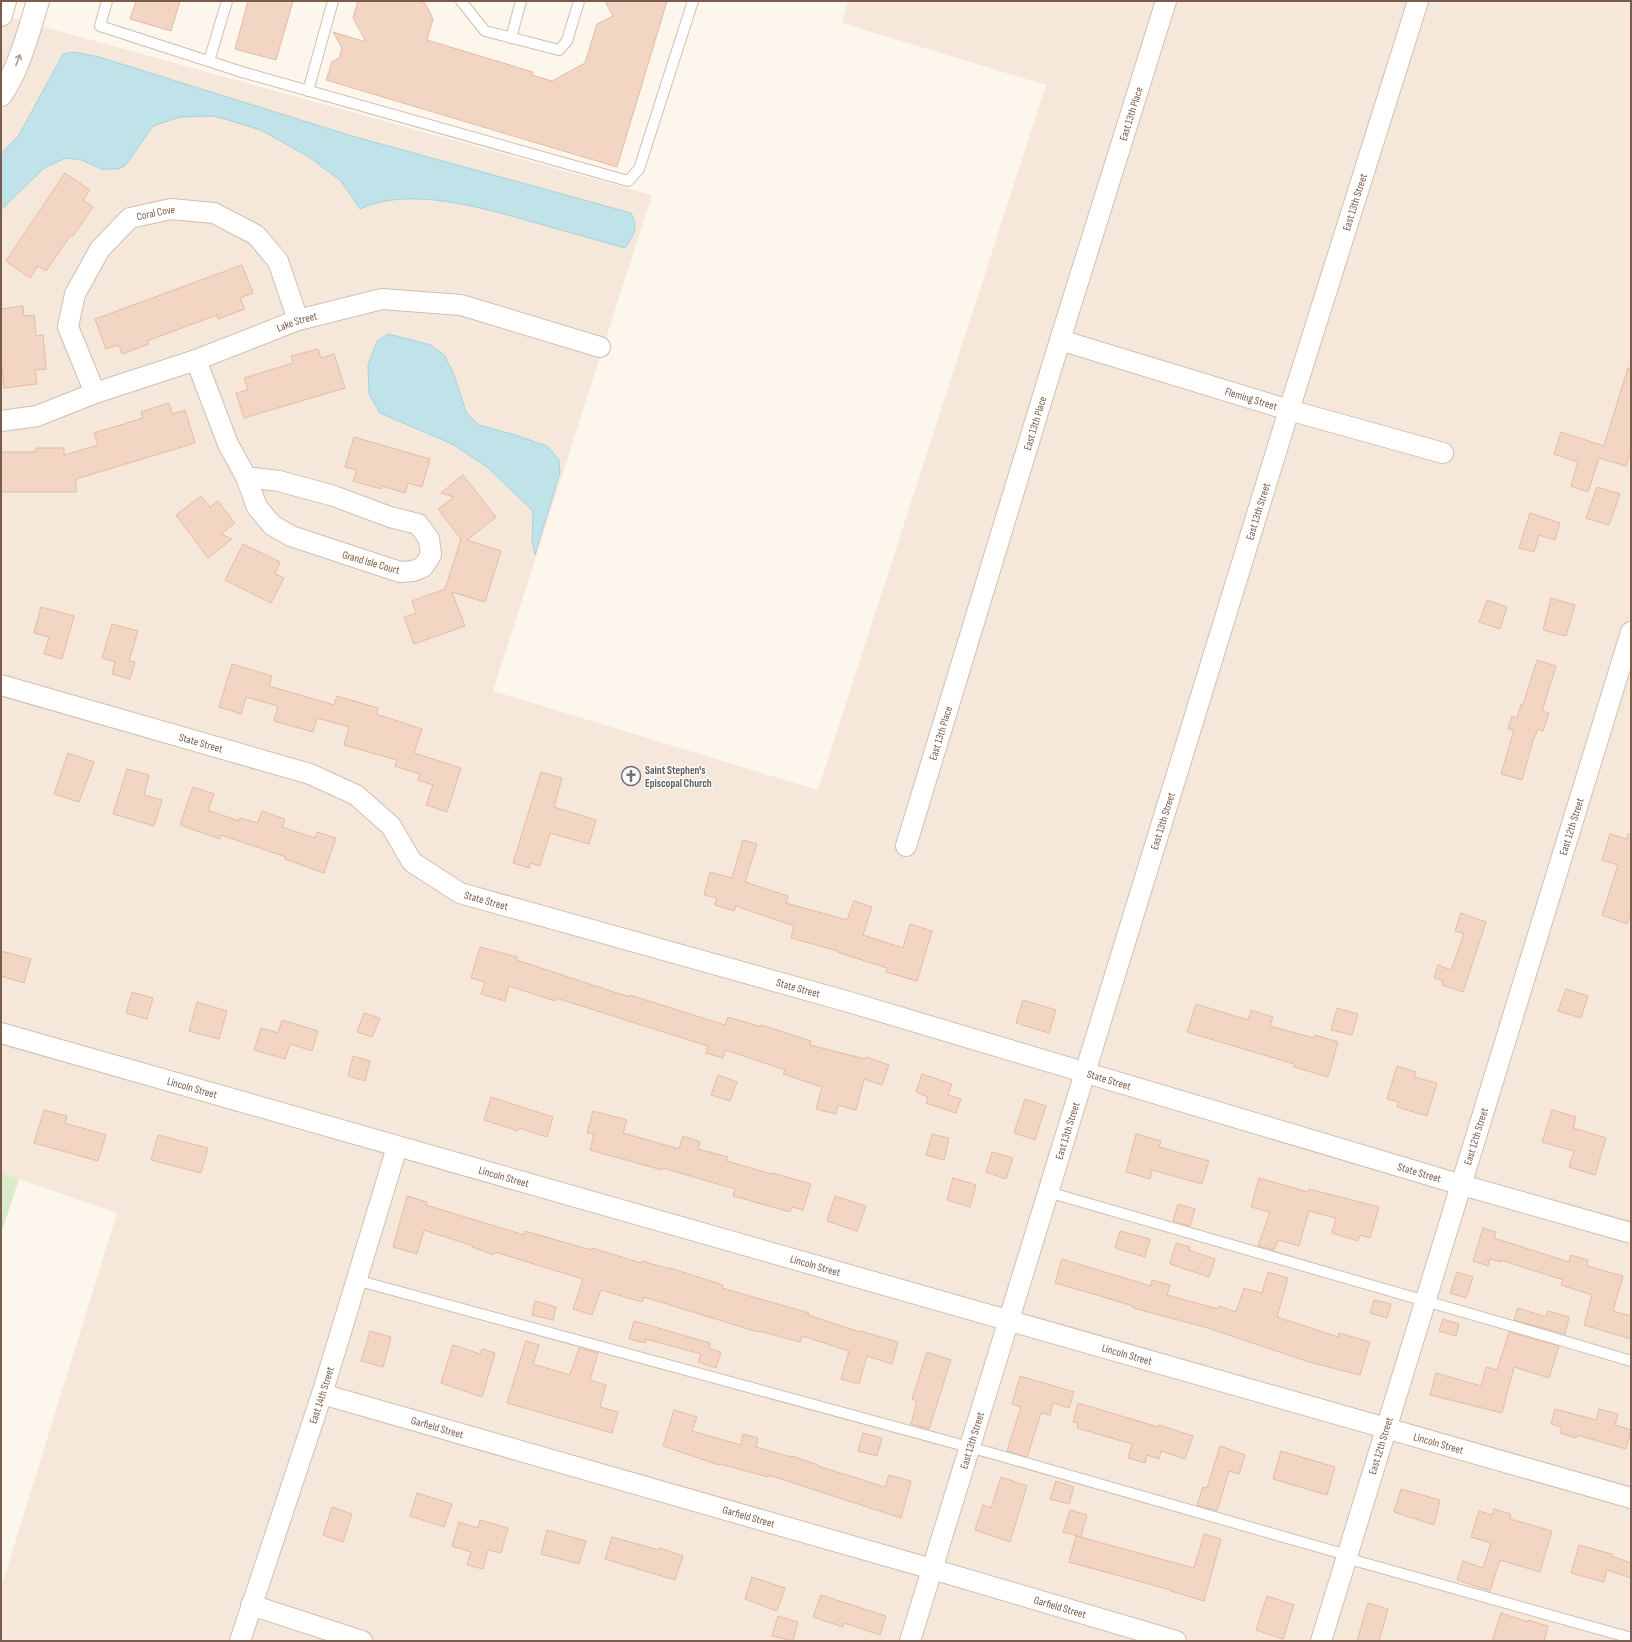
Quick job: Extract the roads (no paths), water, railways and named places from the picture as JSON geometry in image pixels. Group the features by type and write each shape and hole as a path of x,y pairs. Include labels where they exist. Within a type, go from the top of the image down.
{"street":[{"path":"1,15 5,1"},
{"path":"1,95 18,62 38,1"},
{"name":"East 13th Place","path":"906,846 1060,340 1166,1"},
{"name":"East 13th Street","path":"910,1641 1289,410 1418,1"},
{"name":"Coral Cove","path":"95,393 68,327 75,294 100,249 130,218 171,209 214,213 256,235 278,261 298,320"},
{"name":"Lake Street","path":"1,421 37,416 95,393 196,360 298,320 382,299 460,305 600,347"},
{"name":"Fleming Street","path":"1060,340 1289,410 1443,453"},
{"name":"Grand Isle Court","path":"196,360 228,444 246,476 257,507 272,525 291,536 400,572 413,571 423,567 430,555 429,538 418,524 390,517 334,496 279,481 246,476"},
{"name":"East 12th Street","path":"1322,1641 1386,1427 1462,1185 1631,632"},
{"name":"State Street","path":"1,685 310,774 356,795 391,826 412,862 460,893 849,1002 1462,1185 1631,1233"},
{"name":"Lincoln Street","path":"1,1032 397,1147 1386,1427 1631,1498"},
{"name":"East 14th Street","path":"240,1641 322,1394 397,1147"},
{"name":"Garfield Street","path":"322,1394 932,1569 1176,1641"},
{"path":"251,1606 362,1641"}],"lane":[{"path":"107,1 100,26 209,61 628,181 639,169 693,1"},
{"path":"209,61 227,1"},
{"path":"308,90 333,1"},
{"path":"511,38 521,1"},
{"path":"465,3 485,31 559,50 568,41 579,1"},
{"path":"1048,1192 1292,1263 1426,1299 1631,1361"},
{"path":"356,1280 970,1448 1631,1638"}],"water":[{"path":"74,52 99,57 352,136 631,213 635,223 633,235 625,248 472,206 424,199 402,199 380,202 360,209 341,181 309,157 261,130 214,116 180,117 153,126 125,166 117,169 101,169 82,160 66,158 44,168 1,210 1,154 19,135 63,54"},
{"path":"389,334 431,345 445,356 454,375 466,412 479,425 547,446 559,460 560,472 535,555 532,541 533,511 487,467 452,444 380,413 369,394 368,365 377,341"}],"place":[{"name":"Saint Stephen's Episcopal Church","path":"631,776"}]}
